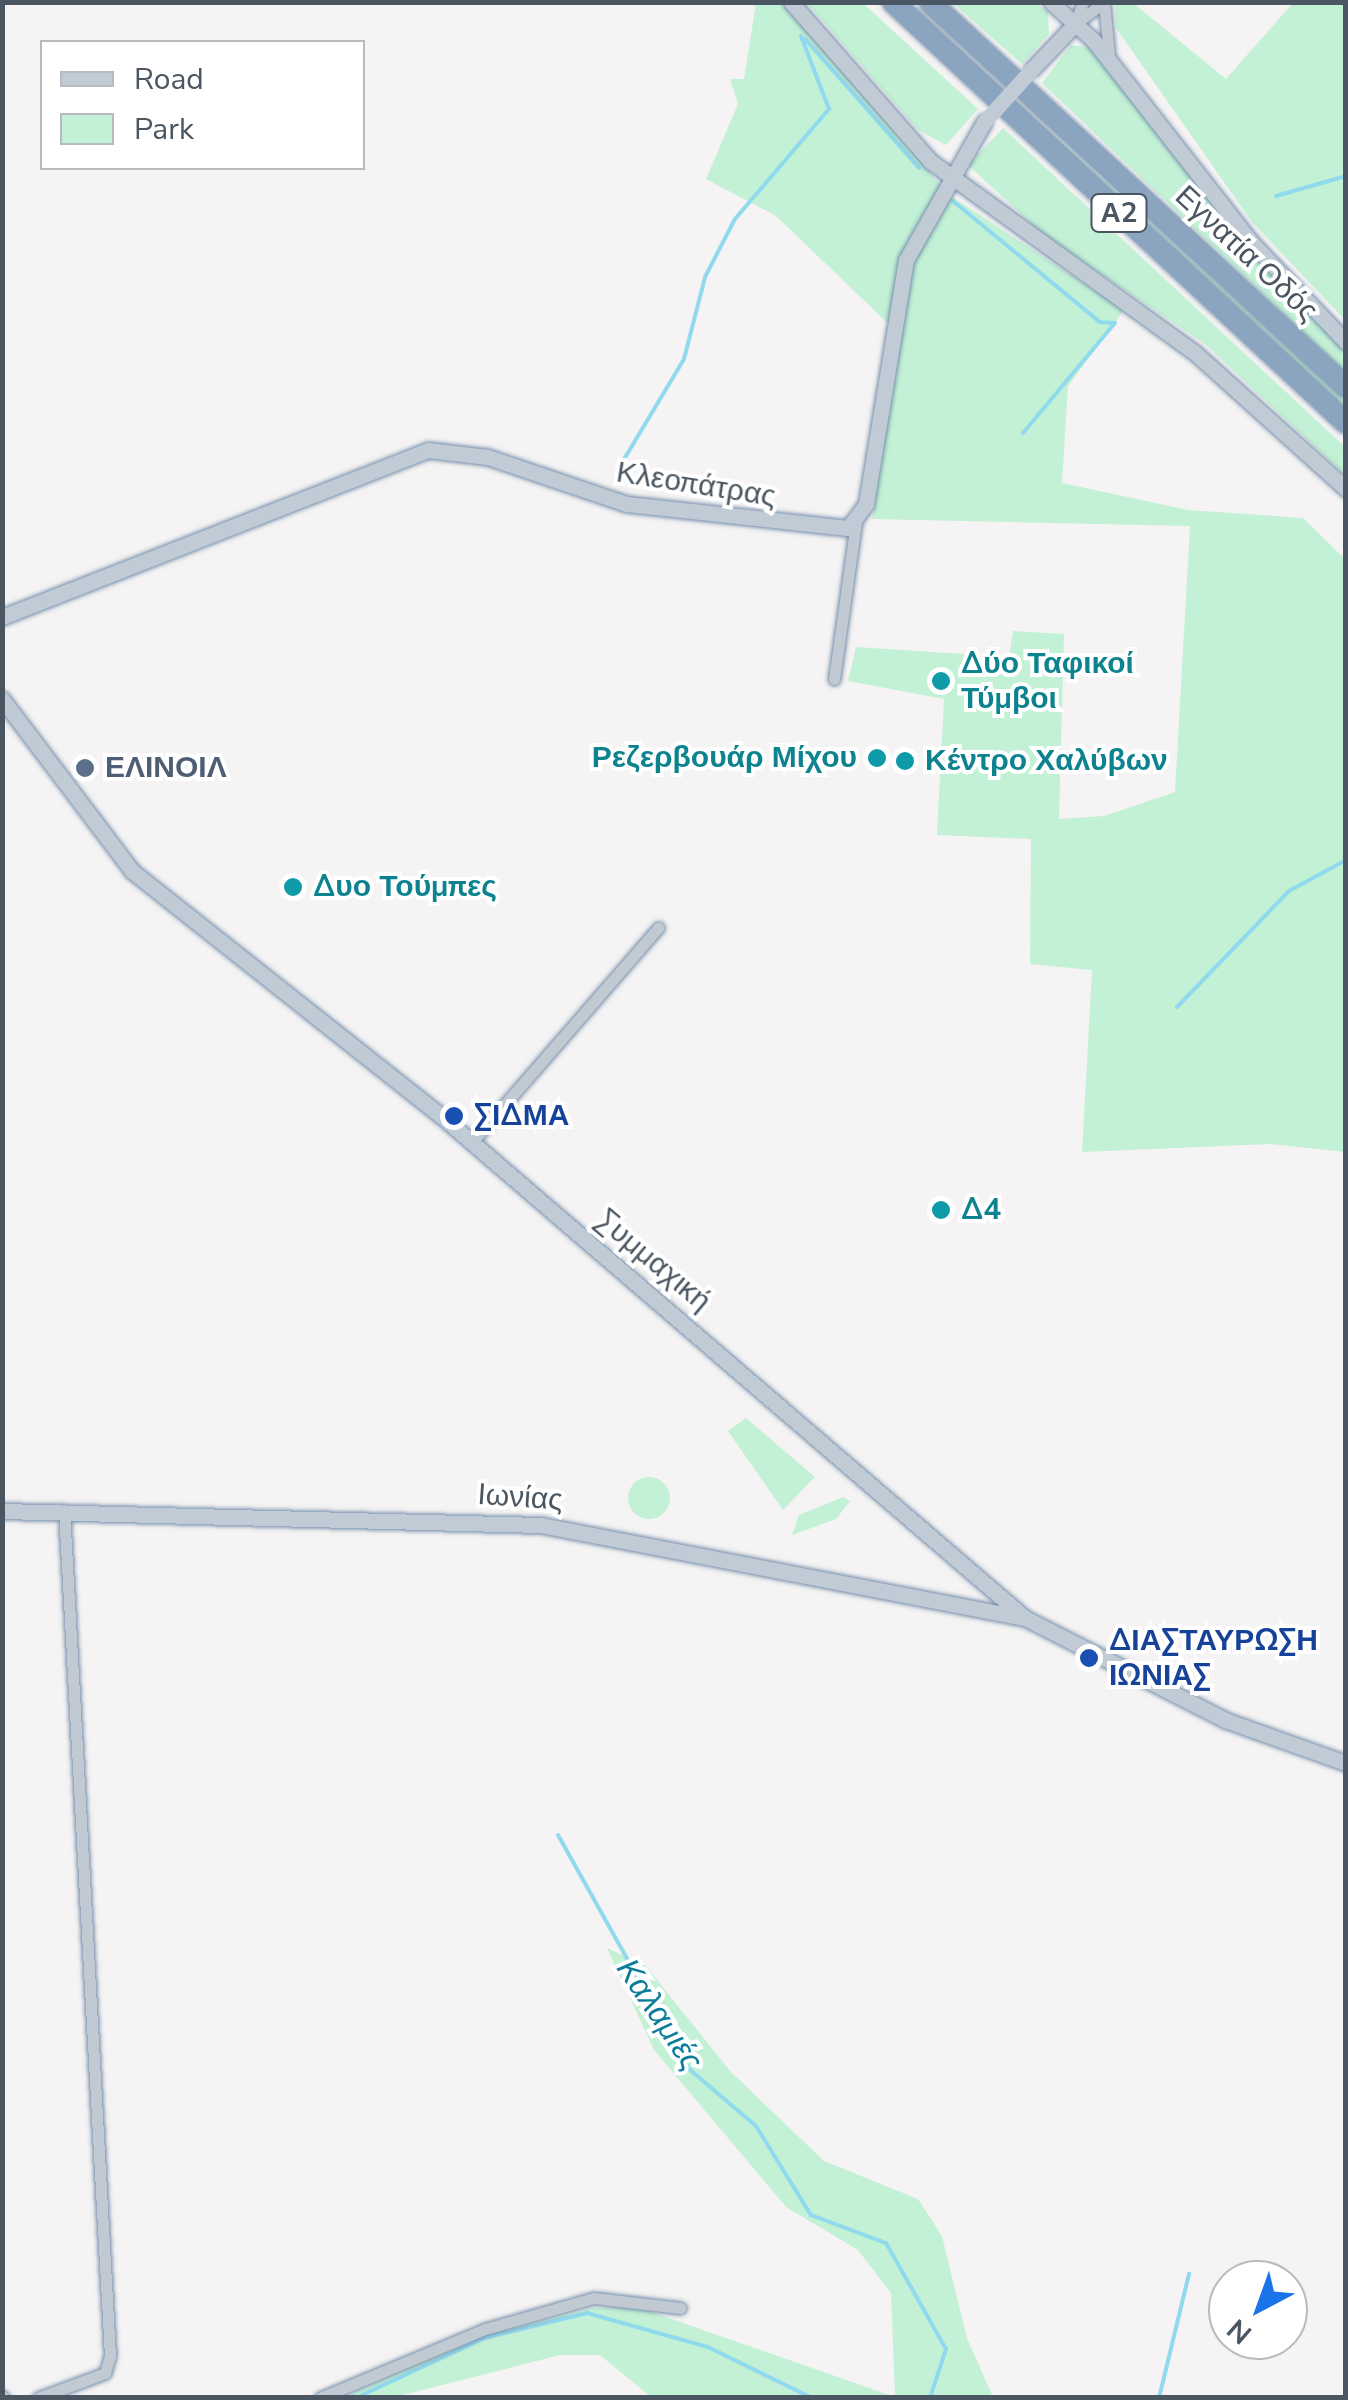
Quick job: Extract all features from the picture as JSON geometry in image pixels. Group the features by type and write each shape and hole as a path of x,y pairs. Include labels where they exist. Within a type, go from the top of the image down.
{"highway":[{"name":"Εγνατία Οδός","path":"893,2 1346,423"},
{"name":"Εγνατία Οδός","path":"930,2 1346,387"}],"street":[{"path":"791,2 947,176 1194,352 1346,489"},
{"path":"1053,2 1081,2 1075,24"},
{"path":"1053,2 1110,59 1252,244 1346,342"},
{"path":"834,679 856,522 902,272 947,176 984,122 1075,24 1104,2"},
{"path":"1104,2 1110,59"},
{"name":"Κλεοπάτρας","path":"2,617 428,450 488,457 627,504 809,530 856,522"},
{"name":"Συμμαχική","path":"2,698 119,860 472,1142 1003,1594 1025,1618 1209,1713 1346,1763"},
{"path":"472,1142 658,928"},
{"path":"38,2398 105,2374 110,2356 64,1510"},
{"name":"Ιωνίας","path":"2,1511 541,1525 1025,1618"},
{"path":"991,1611 1003,1594"},
{"path":"320,2398 485,2330 594,2298 680,2308"}],"green space":[{"path":"756,3 785,3 948,194 1124,310 1068,386 1062,483 1188,510 1303,518 1345,559 1345,1152 1270,1144 1082,1152 1092,970 1030,964 1031,839 937,835 944,699 848,681 856,647 1009,657 1013,631 1064,634 1059,819 1104,816 1175,792 1190,526 872,519 900,335 776,216 706,179 738,104 730,79 744,79"},
{"path":"807,3 863,3 978,109 946,145 918,130"},
{"path":"908,3 1345,400 1345,408"},
{"path":"953,3 1036,3 1048,12 1049,34 1022,64"},
{"path":"1115,3 1133,3 1226,79 1293,3 1345,3 1345,320 1252,222 1116,28"},
{"path":"1071,45 1090,48 1345,347 1345,372 1042,83"},
{"path":"1003,128 1345,447 1345,475 1205,344 1044,235 968,165"},
{"path":"746,1418 815,1477 783,1510 728,1431"},
{"path":"649,1477 664,1483 670,1498 664,1513 649,1519 634,1513 628,1498 634,1483"},
{"path":"843,1497 850,1501 836,1519 792,1535 799,1515"},
{"path":"607,1948 646,1966 730,2071 824,2161 918,2199 942,2236 967,2338 993,2397 895,2397 891,2293 858,2250 786,2207 654,2050"},
{"path":"637,2307 895,2397 651,2397 600,2355 560,2355 395,2397 342,2398 481,2336 592,2308"}],"waterway":[{"path":"620,466 684,359 705,277 735,219 829,109 801,36"},
{"path":"805,39 919,168"},
{"path":"1276,196 1346,176"},
{"path":"953,201 1100,322 1115,323"},
{"path":"1023,433 1115,323"},
{"path":"1177,1007 1289,891 1346,860"},
{"name":"Καλαμιές","path":"558,1835 688,2068 756,2126 811,2215 886,2243 946,2349 930,2398"},
{"path":"1159,2398 1189,2274"},
{"name":"Καλαμιές","path":"356,2398 484,2338 587,2313 708,2347 812,2398"}],"place":[{"name":"Δύο Ταφικοί Τύμβοι","path":"941,681"},
{"name":"Ρεζερβουάρ Μίχου","path":"877,758"},
{"name":"Κέντρο Χαλύβων","path":"905,761"},
{"name":"ΕΛΙΝΟΙΛ","path":"85,768"},
{"name":"Δυο Τούμπες","path":"293,887"},
{"name":"ΣΙΔΜΑ","path":"454,1116"},
{"name":"Δ4","path":"941,1210"},
{"name":"ΔΙΑΣΤΑΥΡΩΣΗ ΙΩΝΙΑΣ","path":"1089,1658"}]}
